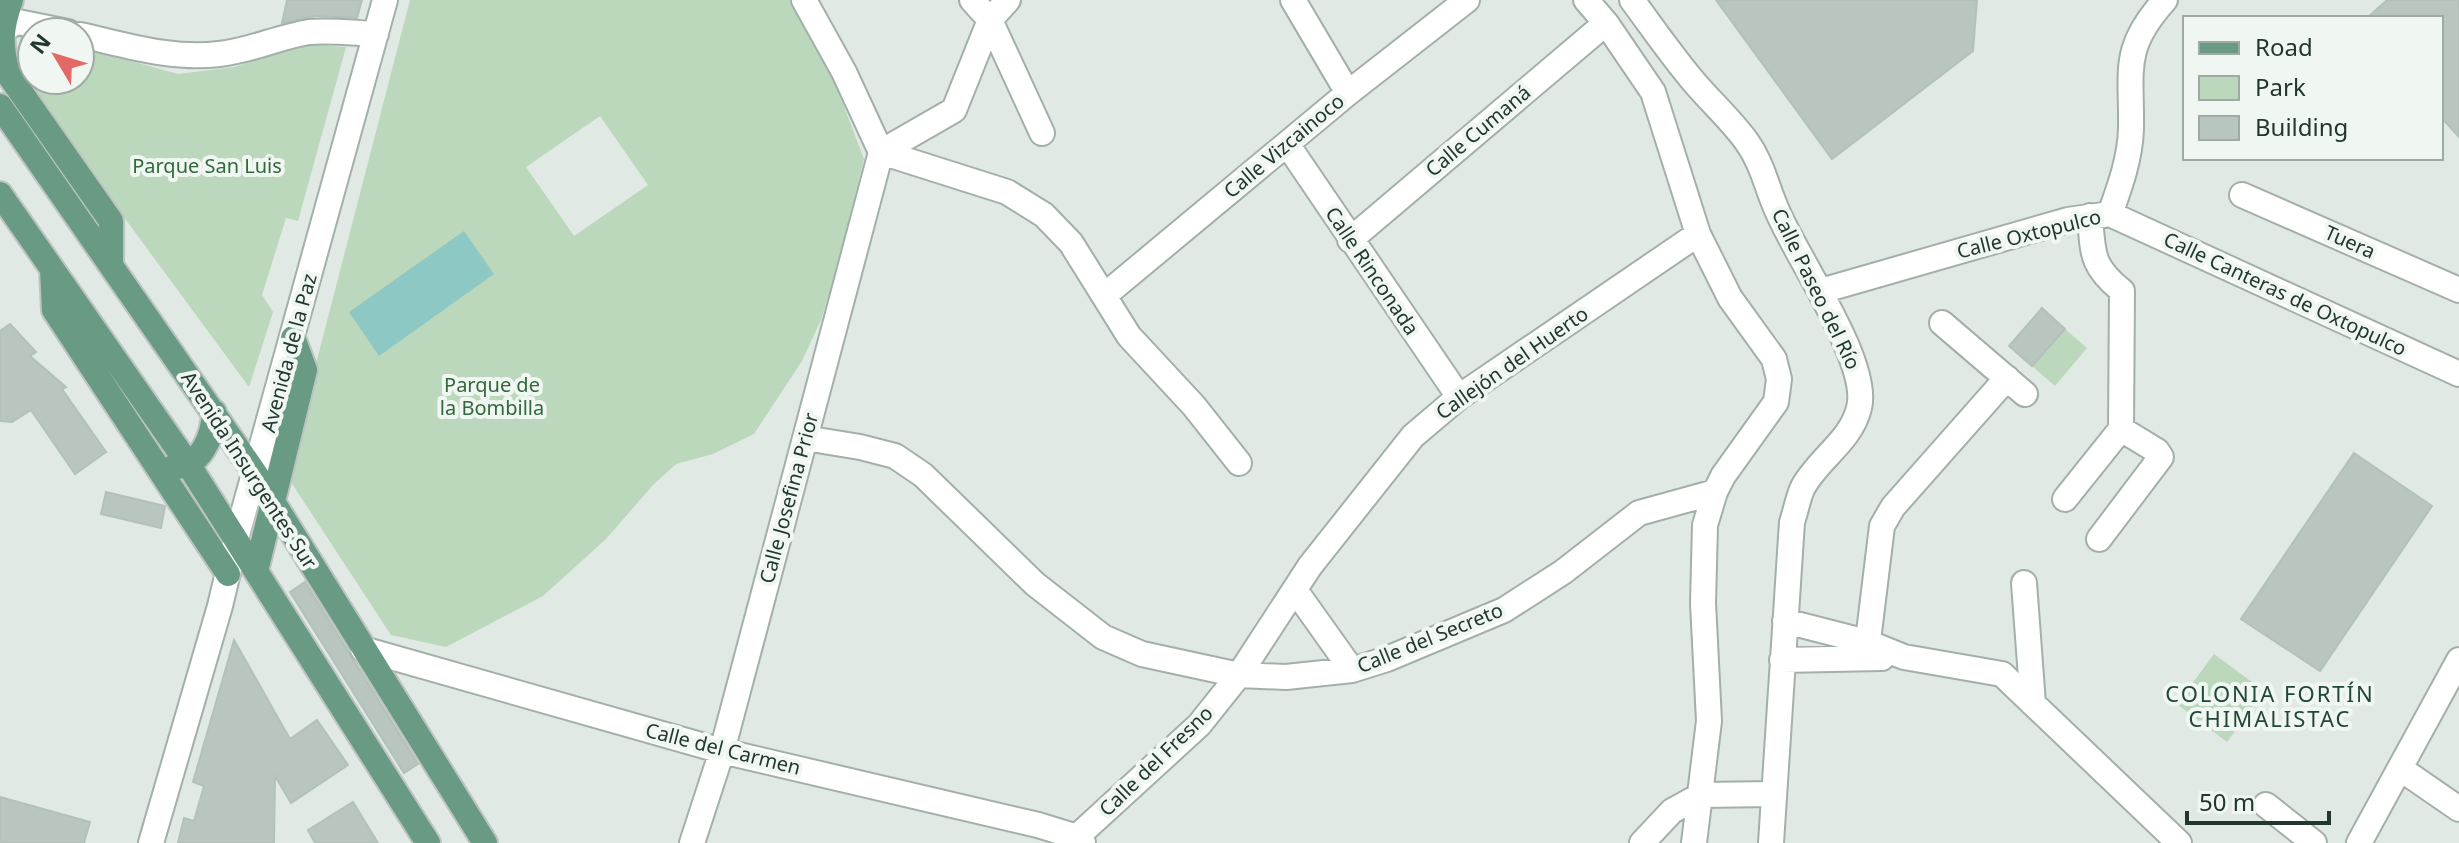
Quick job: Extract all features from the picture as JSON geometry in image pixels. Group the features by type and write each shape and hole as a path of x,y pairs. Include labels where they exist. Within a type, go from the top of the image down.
{"main road":[{"path":"11,0 3,29 1,54 8,74 111,221 111,264"},
{"name":"Avenida Insurgentes Sur","path":"0,106 255,473 485,843"},
{"path":"0,194 188,464 428,843"},
{"path":"52,268 54,310 228,574"},
{"path":"256,571 305,370 293,338"},
{"path":"153,457 177,468 188,464 209,441 214,412"}],"street":[{"name":"Avenida de la Paz","path":"151,843 385,0"},
{"path":"804,0 844,72 881,152 1007,192 1044,215 1071,243 1129,336 1194,406 1239,463"},
{"path":"972,0 990,20 1042,133"},
{"path":"881,152 954,110 990,20 1008,0"},
{"path":"1293,0 1348,93"},
{"name":"Calle Vizcainoco","path":"1105,295 1348,93 1467,0"},
{"path":"1586,0 1606,23 1653,92 1698,234 1730,298 1774,359 1779,379 1776,402 1723,476 1705,525 1703,603 1709,721 1694,843"},
{"name":"Calle Paseo del Río","path":"1632,0 1692,80 1747,141 1763,170 1796,251 1821,291 1858,376 1860,406 1850,432 1803,488 1792,522 1771,843"},
{"name":"Calle Oxtopulco","path":"1821,291 2100,215 2126,168 2131,130 2130,61 2140,34 2165,0"},
{"path":"3,29 16,23"},
{"name":"Calle Cumaná","path":"1350,240 1606,23"},
{"path":"96,39 166,55 194,56 245,50 312,32 376,34"},
{"name":"Calle Rinconada","path":"1287,144 1459,397"},
{"name":"Calle Josefina Prior","path":"692,843 722,751 881,152"},
{"name":"Tuera","path":"2242,195 2459,290"},
{"path":"2065,499 2121,429 2122,291 2100,271 2092,251 2100,215"},
{"name":"Calle Canteras de Oxtopulco","path":"2100,215 2459,374"},
{"name":"Callejón del Huerto","path":"1239,675 1310,566 1413,436 1459,397 1698,234"},
{"path":"1866,650 1882,526 1893,507 2016,386 1942,323"},
{"path":"2099,539 2161,457 2157,451 2121,429"},
{"name":"Calle del Secreto","path":"805,438 895,456 923,475 1035,584 1103,637 1142,654 1239,675 1286,677 1352,670 1416,648 1504,610 1563,572 1639,513 1715,492"},
{"path":"2024,583 2033,704"},
{"path":"1295,590 1352,670"},
{"path":"1785,621 1866,650 2002,674 2179,843"},
{"name":"Calle del Carmen","path":"363,649 722,751 1038,825 1076,841"},
{"path":"1782,660 1866,650"},
{"path":"2359,843 2459,660"},
{"name":"Calle del Fresno","path":"1076,841 1199,725 1239,675"},
{"path":"2401,769 2459,809"},
{"path":"1642,843 1672,811 1701,795 1774,794"},
{"path":"2266,805 2314,843"}],"green space":[{"name":"Parque de la Bombilla","path":"410,0 791,0 835,83 864,159 821,320 802,361 754,434 713,454 676,464 653,485 606,539 543,596 446,647 391,635 287,476","holes":["600,116 648,185 574,236 526,167"]},
{"name":"Parque San Luis","path":"303,44 346,47 298,221 286,218 262,295 273,312 249,387 35,96 96,96 96,51 178,74 234,67"},
{"path":"2065,329 2087,348 2055,386 2032,366"},
{"path":"2214,654 2264,691 2227,742 2177,704"}],"water":[{"path":"464,231 494,274 379,356 349,312"}],"building":[{"path":"287,0 362,0 357,18 316,16 282,23"},
{"path":"1716,0 1977,0 1973,51 1832,159"},
{"path":"2387,0 2459,0 2459,137 2443,119 2443,16 2369,16"},
{"path":"2042,308 2065,329 2032,366 2009,346"},
{"path":"10,324 36,352 30,356 66,387 62,389 106,452 75,474 31,410 12,422 0,421 0,331"},
{"path":"2354,453 2432,506 2320,671 2241,619"},
{"path":"106,492 165,506 161,528 101,514"},
{"path":"305,582 418,764 404,773 290,592"},
{"path":"234,640 290,739 317,720 348,765 291,803 275,776 274,843 178,843 184,818 194,821 204,786 193,782"},
{"path":"0,797 90,822 84,843 0,843"},
{"path":"353,802 378,843 315,843 308,830"}],"district":[{"name":"COLONIA FORTÍN CHIMALISTAC","path":"2270,706"}]}
